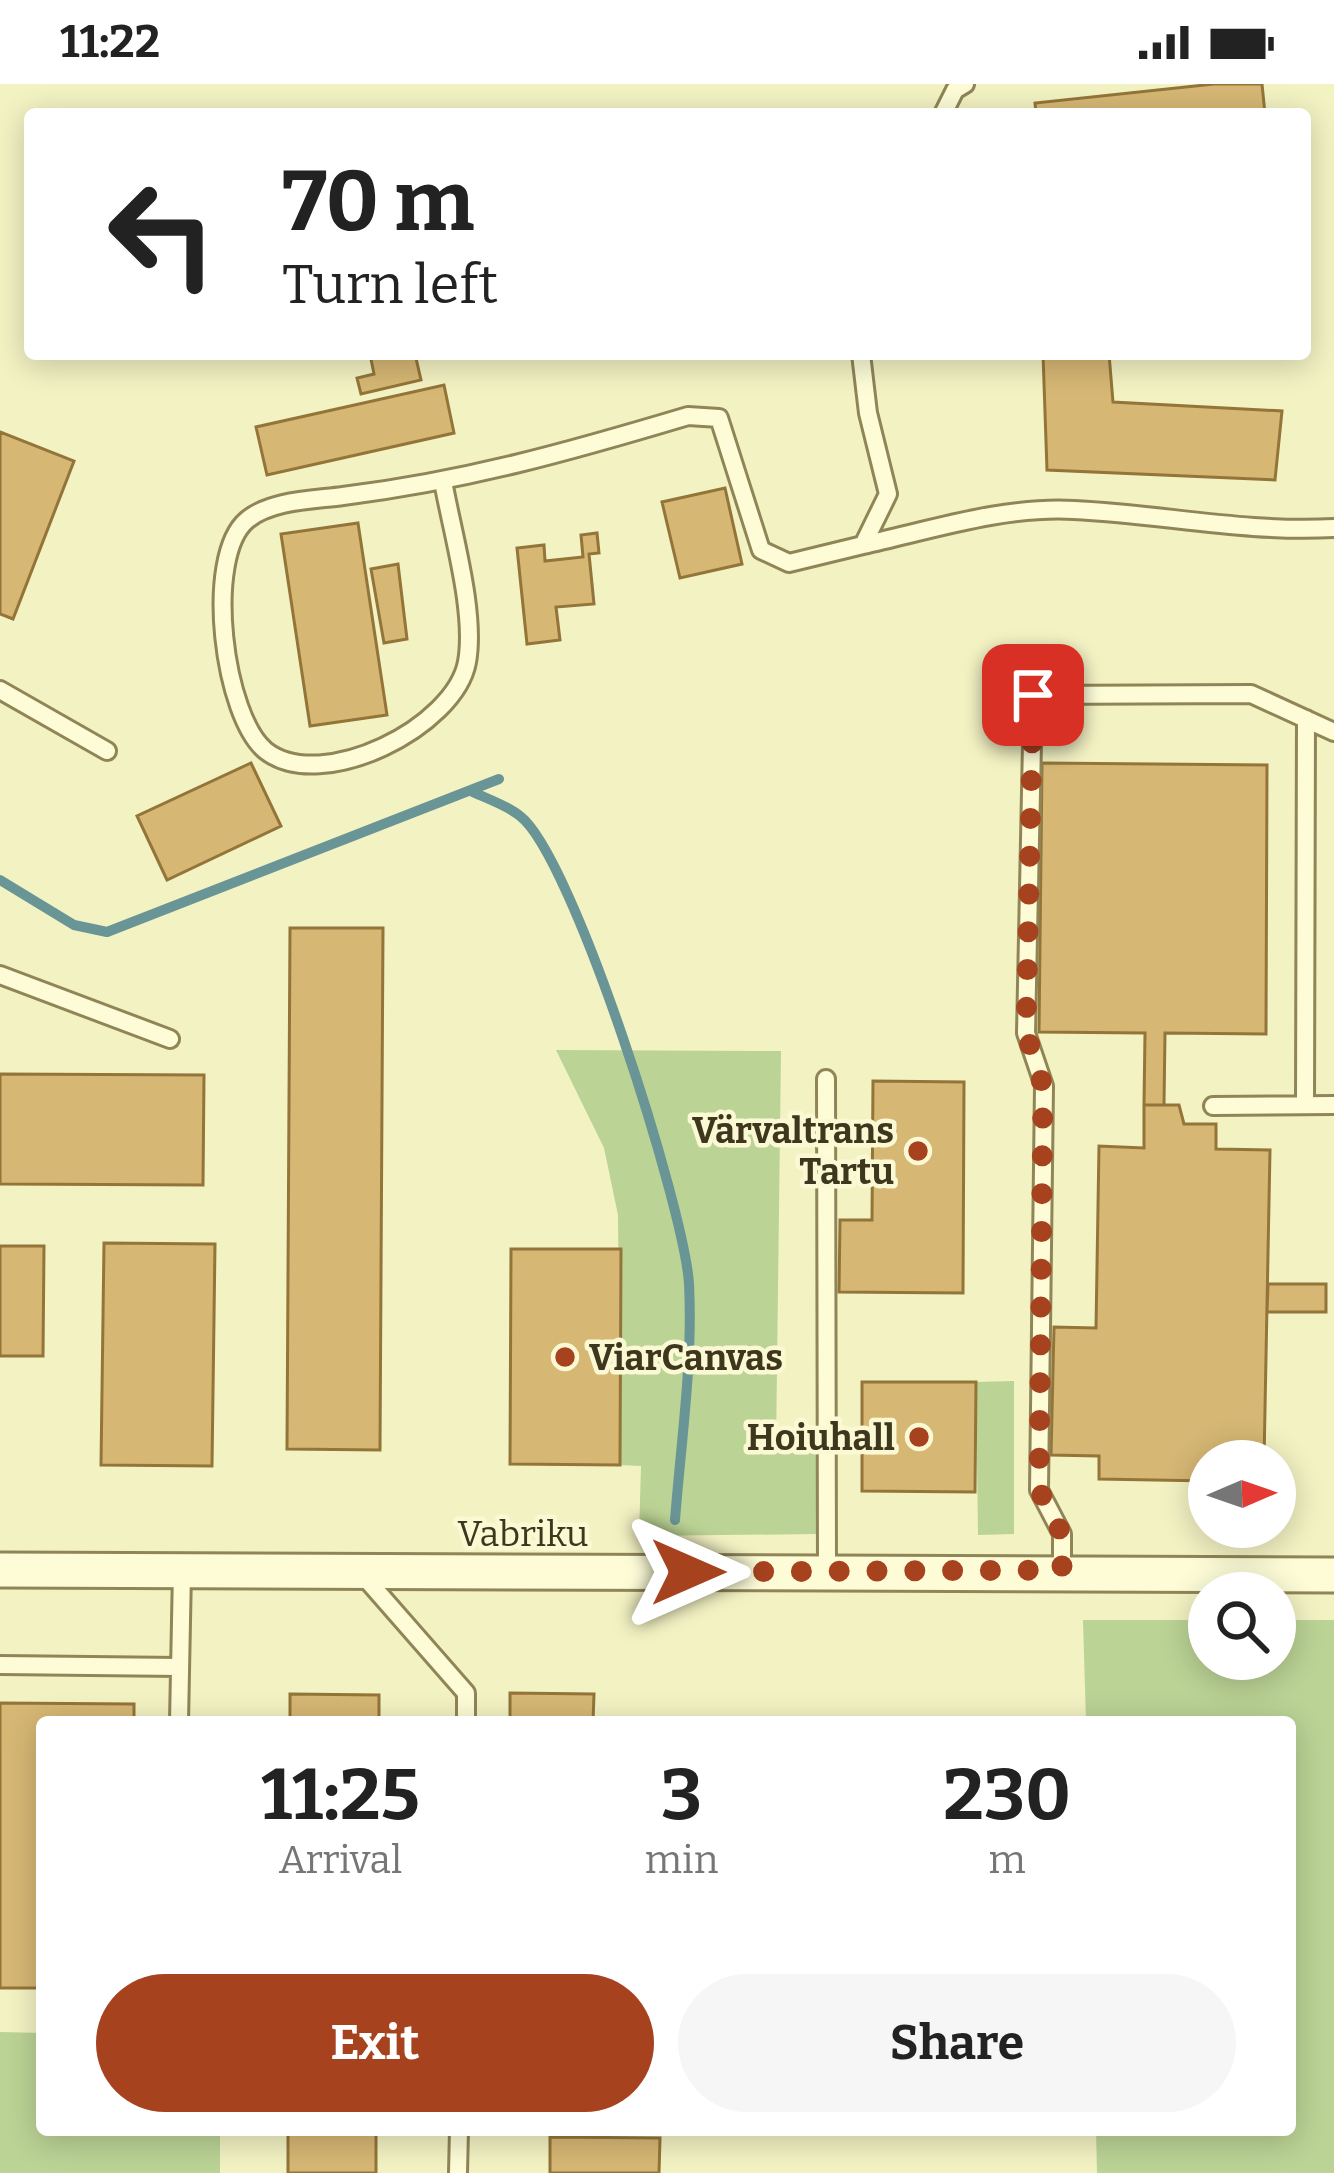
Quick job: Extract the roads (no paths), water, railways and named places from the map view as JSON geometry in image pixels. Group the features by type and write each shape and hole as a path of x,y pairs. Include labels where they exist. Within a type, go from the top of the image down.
{"street":[{"name":"Vabriku","path":"0,1570 1062,1570 1334,1575"}],"lane":[{"path":"946,108 955,90 965,84"},
{"path":"862,360 868,413 888,494 863,545"},
{"path":"443,481 464,598 467,664 438,708 390,745 335,765 295,765 263,749 235,694 222,619 224,562 245,521 287,503 443,481 488,475 688,416 719,418 761,550 789,563 987,517 1070,509 1280,531 1334,528"},
{"path":"0,690 107,751"},
{"path":"1062,1570 1062,1534 1039,1490 1043,1086 1026,1033 1033,695 1251,694 1334,732"},
{"path":"1305,1105 1306,719"},
{"path":"0,975 170,1039"},
{"path":"826,1079 827,1571"},
{"path":"1213,1106 1334,1105"},
{"path":"179,1716 182,1571"},
{"path":"361,1573 466,1693 466,1716"},
{"path":"0,1665 180,1667"},
{"path":"458,2173 459,2136"}],"waterway":[{"path":"0,880 74,925 107,932 499,779"},
{"path":"471,791 520,816 542,845 596,962 648,1114 689,1284 688,1372 675,1520"}],"place":[{"name":"Värvaltrans Tartu","path":"918,1151"},
{"name":"ViarCanvas","path":"565,1357"},
{"name":"Hoiuhall","path":"919,1437"}]}
